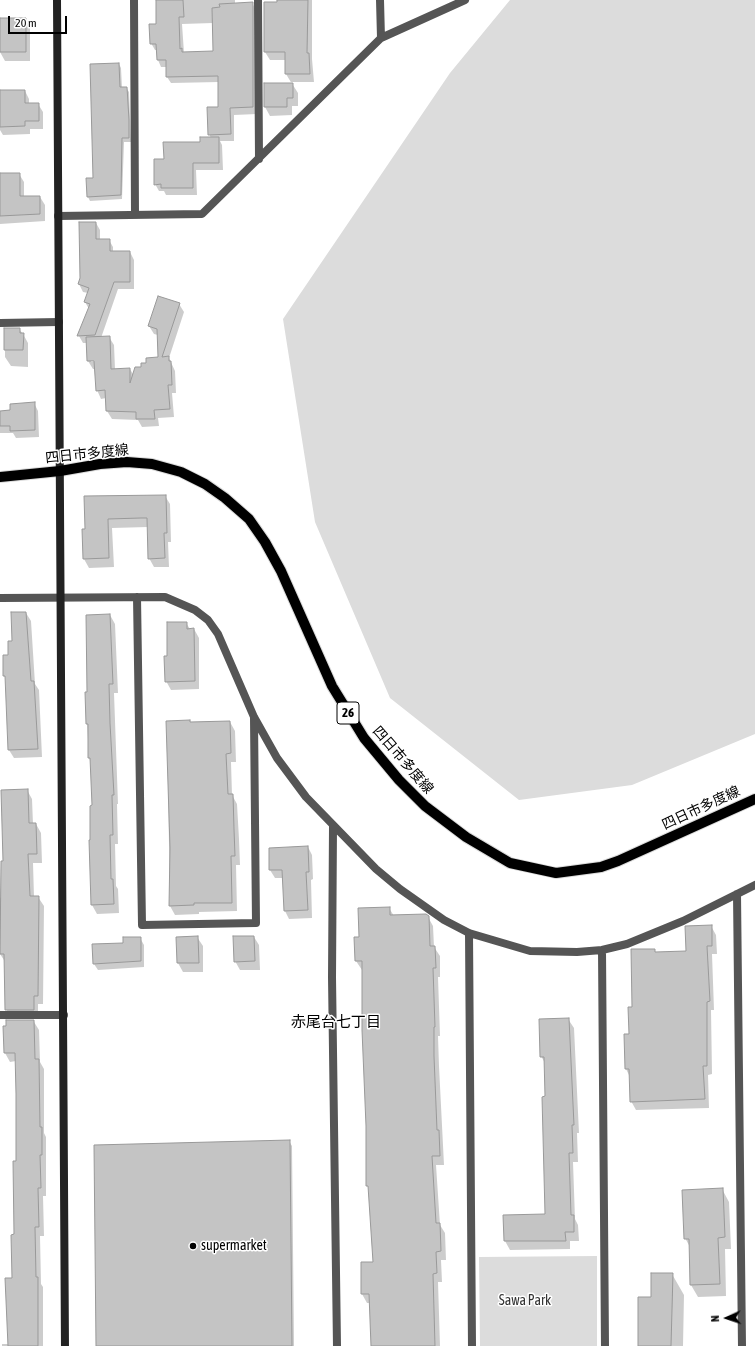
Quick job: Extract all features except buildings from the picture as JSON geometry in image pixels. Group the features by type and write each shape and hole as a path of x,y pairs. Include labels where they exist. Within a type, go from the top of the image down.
{"main road":[{"name":"四日市多度線","path":"0,477 60,471 100,464 127,462 152,464 181,472 205,484 225,498 249,520 265,542 281,571 332,686 364,738 399,780 426,806 466,837 510,863 556,872 601,867 625,858 755,799"}],"street":[{"path":"57,0 62,597 65,1346"},
{"path":"134,0 135,214"},
{"path":"258,0 259,159"},
{"path":"380,0 381,38"},
{"path":"58,216 202,214 381,38 465,0"},
{"path":"0,323 60,322"},
{"path":"137,597 142,925 256,923 254,717"},
{"path":"0,598 165,597 196,610 208,620 218,634 230,658 254,717 277,758 306,797 333,827 376,869 400,889 444,920 469,933 530,951 577,952 602,950 627,944 676,924 755,885"},
{"path":"333,827 332,977 337,1346"},
{"path":"737,894 742,1346"},
{"path":"469,933 472,1346"},
{"path":"602,950 605,1346"},
{"path":"0,1015 64,1015"}],"green space":[{"path":"510,0 755,0 755,734 632,785 519,800 390,698 315,522 283,319 450,73"},
{"name":"Sawa Park","path":"597,1256 597,1346 480,1346 479,1257"}],"place":[{"name":"supermarket","path":"193,1246"}],"district":[{"name":"赤尾台七丁目","path":"336,1022"}]}
